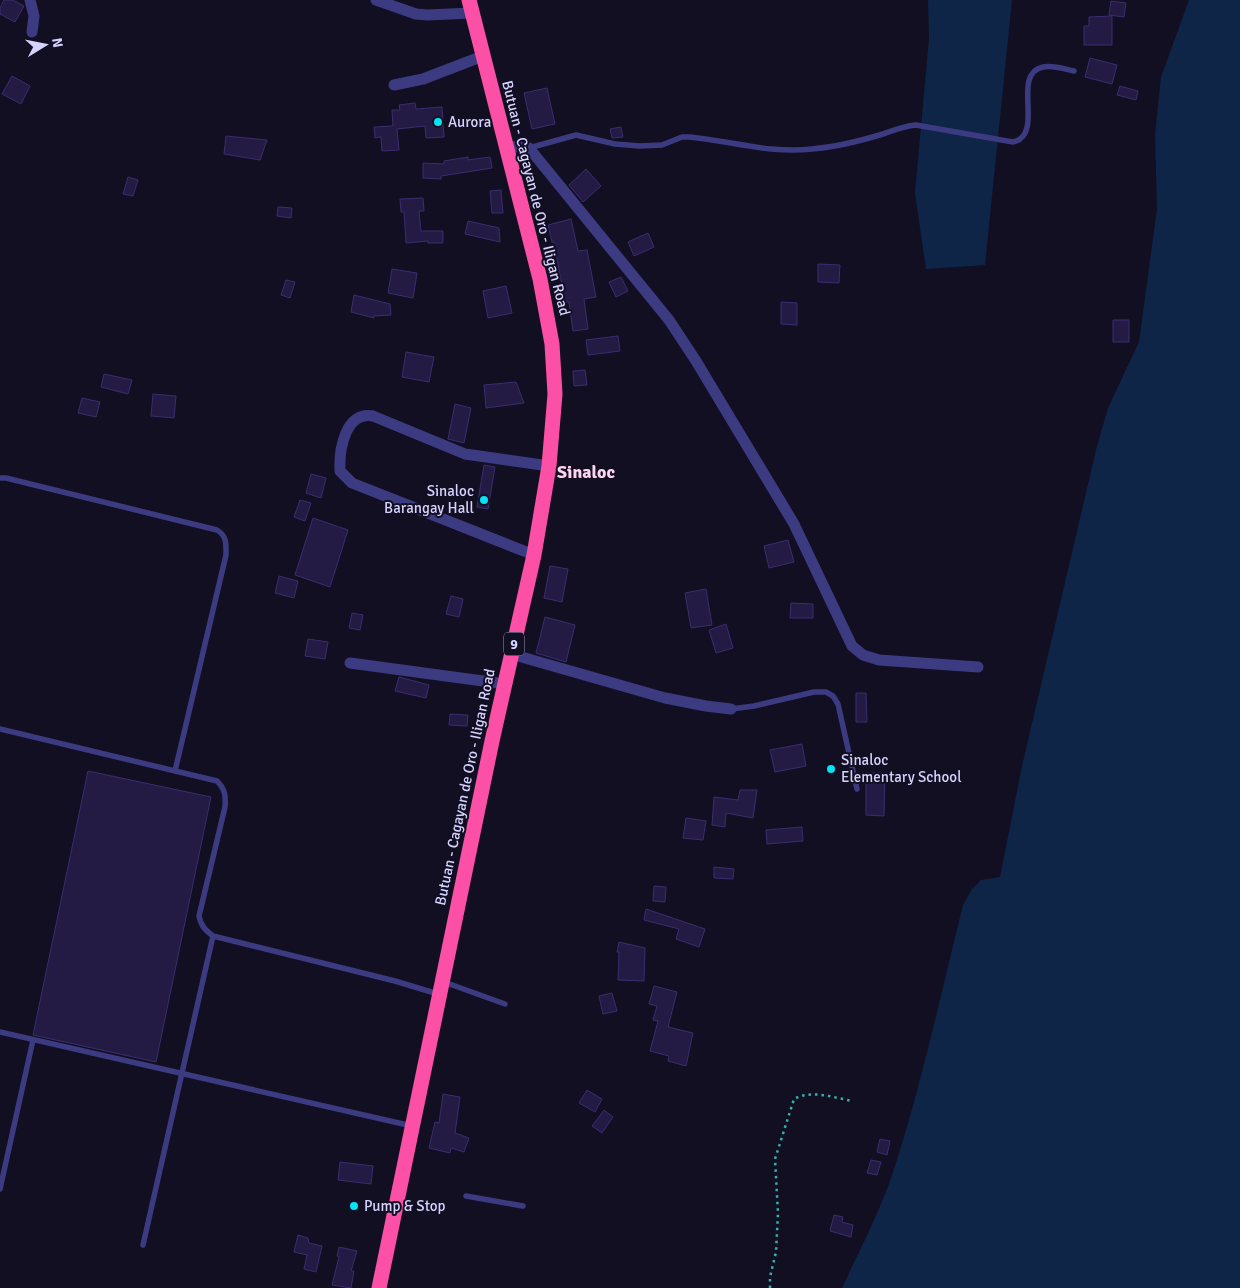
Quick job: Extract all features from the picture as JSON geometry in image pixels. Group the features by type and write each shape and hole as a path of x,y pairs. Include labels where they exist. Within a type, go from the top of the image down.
{"highway":[{"name":"Butuan - Cagayan de Oro - Iligan Road","path":"379,1288 440,987 504,684 534,554 549,466 555,394 552,344 540,279 471,6"}],"street":[{"path":"30,0 34,16 32,32"},
{"path":"376,0 427,16 471,6"},
{"path":"394,85 432,76 483,56"},
{"path":"506,146 529,148 675,328 794,524 852,646 862,656 879,660 978,667"},
{"path":"534,554 352,483 340,470 339,460 343,440 350,426 358,416 365,414 465,454 549,466"},
{"path":"511,654 665,698 731,709"},
{"path":"350,663 504,684"}],"lane":[{"path":"529,148 576,135 615,144 655,146 682,137 690,137 769,149 811,149 852,142 902,126 916,125 1013,142 1021,139 1025,134 1029,80 1034,71 1041,67 1049,66 1074,71"},
{"path":"0,478 217,530 223,534 226,542 226,555 175,771"},
{"path":"731,709 754,706 814,692 826,692 833,696 838,704 857,789"},
{"path":"0,729 217,781 223,787 226,796 223,817 200,908 200,924 205,931 213,936 396,981 440,987 505,1004"},
{"path":"143,1245 213,936"},
{"path":"0,1032 412,1126"},
{"path":"0,1189 33,1040"},
{"path":"466,1196 523,1206"}],"path":[{"path":"770,1288 770,1277 777,1243 778,1213 775,1159 794,1099 802,1095 814,1094 853,1101"}],"water":[{"path":"928,0 1012,0 985,265 926,269 915,193 929,39"},
{"path":"1189,0 1240,0 1240,1288 842,1288 877,1214 894,1169 922,1071 963,905 972,889 981,880 1000,877 1022,766 1097,446 1108,408 1139,342 1157,209 1155,135 1161,77"}],"building":[{"path":"4,0 13,0 24,6 15,22 0,14 0,8"},
{"path":"1111,1 1126,3 1124,17 1109,15"},
{"path":"1112,16 1112,45 1084,45 1084,26 1089,26 1089,17"},
{"path":"1090,58 1117,65 1112,84 1085,77"},
{"path":"12,76 30,86 21,104 2,94"},
{"path":"1120,86 1138,91 1136,100 1117,95"},
{"path":"547,88 555,124 532,129 524,93"},
{"path":"415,103 416,109 442,107 444,137 426,138 425,126 397,129 399,150 382,151 381,137 375,138 374,127 393,126 392,110 400,110 399,105"},
{"path":"621,127 623,137 612,138 610,129"},
{"path":"226,136 267,140 260,160 224,154"},
{"path":"468,157 468,160 490,157 492,168 441,176 441,179 423,178 423,163 444,164 444,161"},
{"path":"586,169 601,186 583,202 569,185"},
{"path":"128,177 138,180 133,196 123,194"},
{"path":"501,190 503,213 492,213 490,191"},
{"path":"423,198 424,211 419,211 421,231 443,231 443,243 428,243 428,241 406,243 404,212 401,212 400,199"},
{"path":"278,207 292,208 291,218 277,216"},
{"path":"571,219 578,251 587,250 596,297 584,299 588,329 573,331 569,302 565,302 554,242 552,242 548,225"},
{"path":"468,221 499,228 500,242 465,234"},
{"path":"648,233 654,247 634,256 628,242"},
{"path":"818,264 840,265 839,283 818,282"},
{"path":"392,269 417,273 413,298 388,293"},
{"path":"621,277 628,291 616,297 609,282"},
{"path":"286,280 295,282 290,298 281,295"},
{"path":"506,286 512,313 488,318 483,291"},
{"path":"354,295 390,304 391,315 374,316 374,318 351,312"},
{"path":"781,302 797,303 797,325 781,324"},
{"path":"1113,320 1129,320 1129,342 1113,342"},
{"path":"618,336 620,351 588,355 586,340"},
{"path":"406,352 434,357 429,382 402,377"},
{"path":"585,370 587,385 574,386 573,371"},
{"path":"104,374 132,380 128,394 101,387"},
{"path":"516,382 524,403 486,408 484,385"},
{"path":"153,394 176,396 174,418 151,416"},
{"path":"82,398 100,402 96,417 78,413"},
{"path":"455,404 471,408 464,443 448,439"},
{"path":"484,465 495,467 488,509 477,507"},
{"path":"311,474 326,478 321,498 306,493"},
{"path":"300,500 311,503 305,521 294,517"},
{"path":"313,518 348,530 330,587 295,575"},
{"path":"788,540 794,562 769,568 764,546"},
{"path":"550,566 568,569 562,602 544,598"},
{"path":"279,576 298,581 294,598 275,593"},
{"path":"706,589 712,625 691,628 685,593"},
{"path":"451,596 463,599 459,617 446,614"},
{"path":"791,603 813,604 813,618 790,618"},
{"path":"352,613 363,615 360,630 349,628"},
{"path":"545,617 575,625 566,662 536,653"},
{"path":"726,624 733,648 716,653 709,630"},
{"path":"308,639 328,642 325,659 305,656"},
{"path":"399,677 429,685 426,698 395,691"},
{"path":"856,693 866,693 867,722 856,722"},
{"path":"450,714 468,715 467,726 449,725"},
{"path":"802,744 806,766 775,772 770,750"},
{"path":"88,771 211,797 156,1062 33,1035"},
{"path":"866,773 885,773 884,816 866,815"},
{"path":"740,790 757,790 753,818 726,813 725,827 712,825 714,797 738,800"},
{"path":"686,818 706,821 703,840 683,838"},
{"path":"802,827 803,841 767,844 766,830"},
{"path":"714,867 734,869 733,879 714,878"},
{"path":"654,886 666,887 665,902 653,901"},
{"path":"646,909 705,929 699,947 676,939 679,929 644,920"},
{"path":"619,942 645,948 644,981 618,980 619,952 617,952"},
{"path":"654,986 677,992 668,1027 693,1033 686,1066 668,1061 669,1056 650,1051 658,1021 653,1020 657,1006 649,1004"},
{"path":"612,993 617,1011 603,1014 599,996"},
{"path":"587,1090 602,1099 595,1112 579,1103"},
{"path":"443,1094 460,1097 455,1133 469,1138 464,1152 451,1148 450,1153 429,1148 435,1122 439,1123"},
{"path":"604,1110 613,1117 602,1133 592,1126"},
{"path":"880,1139 890,1141 887,1155 877,1152"},
{"path":"871,1160 881,1162 877,1175 867,1173"},
{"path":"340,1162 373,1166 371,1184 338,1180"},
{"path":"834,1215 843,1217 842,1222 853,1225 851,1237 830,1231"},
{"path":"298,1235 308,1238 309,1243 322,1246 316,1272 304,1269 307,1255 294,1252"},
{"path":"339,1247 357,1251 351,1271 354,1271 351,1288 332,1285 339,1257 337,1256"}],"place":[{"name":"Aurora","path":"438,122"},
{"name":"Sinaloc Barangay Hall","path":"484,500"},
{"name":"Sinaloc Elementary School","path":"831,769"},
{"name":"Pump & Stop","path":"354,1206"}],"district":[{"name":"Sinaloc","path":"586,472"}]}
